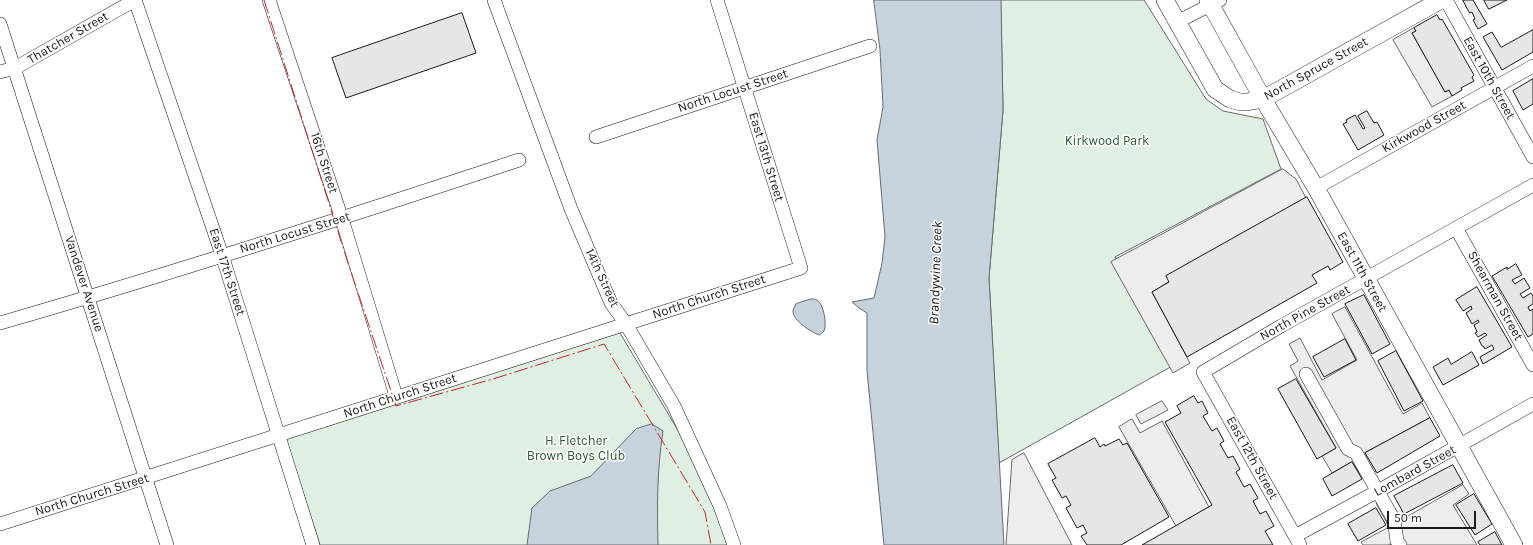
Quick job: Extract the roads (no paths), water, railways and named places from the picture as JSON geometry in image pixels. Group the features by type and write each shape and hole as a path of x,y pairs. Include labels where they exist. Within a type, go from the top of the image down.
{"main road":[{"name":"North Spruce Street","path":"1165,0 1215,88 1230,99 1240,102 1263,99 1441,0"},
{"name":"East 11th Street","path":"1213,2 1263,99 1316,188 1514,545"}],"street":[{"name":"Thatcher Street","path":"0,72 15,68 135,0"},
{"name":"East 17th Street","path":"135,0 222,255 313,545"},
{"name":"16th Street","path":"269,0 342,218 396,396"},
{"name":"14th Street","path":"494,0 571,210 611,303 626,324 674,406 720,506 734,545"},
{"name":"East 13th Street","path":"717,0 801,268"},
{"name":"East 10th Street","path":"1446,0 1533,156"},
{"path":"1177,22 1213,2"},
{"name":"Vandever Avenue","path":"0,24 168,545"},
{"name":"North Locust Street","path":"596,137 870,46"},
{"name":"Kirkwood Street","path":"1316,188 1533,66"},
{"name":"North Locust Street","path":"0,323 88,298 342,218 519,160"},
{"name":"North Pine Street","path":"1203,372 1281,326 1533,185"},
{"name":"Shearman Street","path":"1456,228 1533,365"},
{"name":"North Church Street","path":"0,524 147,478 396,396 801,268"},
{"name":"East 12th Street","path":"1203,372 1298,540"},
{"path":"1306,374 1348,449 1356,453 1394,520 1397,540 1400,545"},
{"name":"Lombard Street","path":"1298,540 1378,491 1533,404"}],"water":[{"name":"Brandywine Creek","path":"874,0 1001,0 1003,110 989,278 1004,545 884,545 867,371 867,313 852,302 874,298 882,263 885,237 877,140 883,107 880,50"},
{"path":"811,299 819,302 824,315 825,328 819,335 799,322 793,310 796,304"},
{"path":"652,424 663,431 658,488 658,545 527,545 532,508 550,491 591,476 636,429"}],"park label":[{"name":"Kirkwood Park","path":"1107,141"},
{"name":"H. Fletcher Brown Boys Club","path":"576,448"}]}
